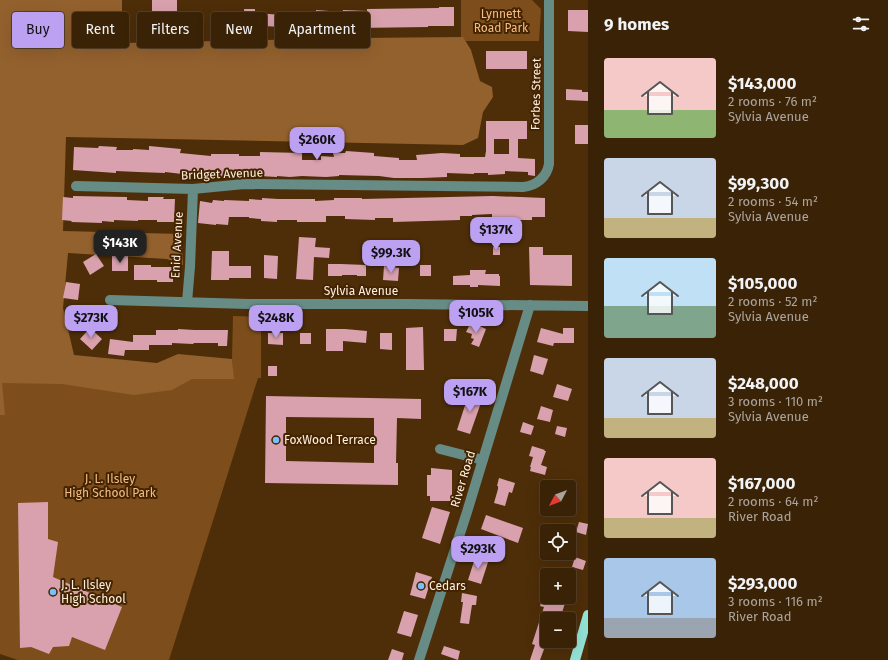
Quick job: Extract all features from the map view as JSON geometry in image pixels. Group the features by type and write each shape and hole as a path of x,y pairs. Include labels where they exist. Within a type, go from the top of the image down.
{"main road":[{"path":"575,660 588,615"}],"street":[{"name":"Forbes Street","path":"536,184 545,175 549,164 550,0"},
{"name":"Bridget Avenue","path":"76,186 193,189 244,184 523,187 536,184"},
{"name":"Enid Avenue","path":"187,302 193,189"},
{"name":"Sylvia Avenue","path":"110,300 248,304 588,306"},
{"name":"River Road","path":"420,660 530,305"},
{"path":"440,449 482,460"}],"green space":[{"name":"J. L. Ilsley High School Park","path":"0,0 55,375 233,377 233,316 261,317 261,378 258,378 169,660 18,660 0,654"},
{"name":"Lynnett Road Park","path":"461,0 532,0 541,9 539,41 461,41"}],"shaded area":[{"path":"0,0 122,0 122,12 72,12 72,48 129,48 129,43 137,43 137,48 203,48 203,41 211,41 211,48 267,48 267,40 275,40 275,48 370,48 370,38 463,37 471,50 480,81 492,87 493,97 483,112 478,138 463,145 66,137 63,231 181,234 183,265 167,259 68,253 63,308 74,355 157,363 178,354 232,359 234,379 192,379 172,390 134,395 62,384 2,383 5,415 0,415"}],"building":[{"path":"152,0 177,0 177,12 152,12"},
{"path":"454,7 454,26 370,28 370,12 343,12 343,10 367,11 367,9"},
{"path":"244,9 255,9 255,12 244,12"},
{"path":"316,10 329,12 296,12"},
{"path":"568,10 588,10 588,32 568,31"},
{"path":"267,14 275,14 275,27 267,26"},
{"path":"486,51 527,51 527,69 486,69"},
{"path":"566,89 588,92 588,101 566,100"},
{"path":"486,121 527,121 527,139 518,139 518,158 535,159 535,176 528,175 528,172 505,171 505,174 488,175 488,173 447,173 447,177 422,178 339,175 326,177 277,177 240,174 240,176 228,178 211,178 211,174 191,172 191,175 165,172 116,171 116,173 73,170 74,147 98,148 99,146 117,147 116,150 149,150 149,146 181,149 180,153 211,156 211,154 260,156 260,152 302,153 302,160 321,160 321,156 334,157 333,153 345,153 346,151 374,153 374,156 399,158 399,160 417,160 416,155 442,153 460,154 460,157 485,157","holes":["494,139 509,139 509,154 494,154"]},
{"path":"575,125 588,125 588,144 575,144"},
{"path":"73,196 127,197 127,200 148,201 148,197 175,199 174,222 157,222 157,220 114,220 114,222 102,221 102,223 71,222 72,221 62,220 63,197 73,198"},
{"path":"493,196 545,198 545,217 532,217 532,220 515,220 515,218 492,218 492,214 460,216 460,220 393,222 393,218 375,218 375,220 345,219 345,216 326,216 326,222 277,220 277,222 261,221 261,219 249,217 229,217 228,225 198,223 200,201 212,203 213,200 249,201 249,199 262,200 262,198 315,199 315,201 334,200 334,198 362,199"},
{"path":"299,237 316,238 315,247 330,248 329,258 314,257 313,280 296,279"},
{"path":"493,247 500,247 500,255 493,255"},
{"path":"529,247 543,247 543,255 572,255 572,286 530,285"},
{"path":"212,251 229,251 229,266 251,266 251,278 211,280"},
{"path":"96,254 104,266 90,275 83,262"},
{"path":"264,255 278,256 277,279 264,278"},
{"path":"112,256 128,256 128,271 112,271"},
{"path":"328,264 366,265 366,276 328,276"},
{"path":"134,265 173,267 173,282 134,280"},
{"path":"420,265 431,265 431,276 420,276"},
{"path":"384,266 399,268 398,281 383,280"},
{"path":"470,270 486,270 485,274 499,274 500,286 478,285 478,287 470,287 470,285 453,285 453,276 470,275"},
{"path":"66,282 80,284 78,300 63,298"},
{"path":"78,309 85,324 71,330 65,315"},
{"path":"471,322 486,329 479,347 471,344 474,339 471,338 472,334 466,332"},
{"path":"423,327 424,370 406,370 406,328"},
{"path":"90,328 102,339 92,350 80,339"},
{"path":"541,328 563,334 563,328 574,328 574,343 554,343 553,346 537,342"},
{"path":"326,329 367,331 366,343 343,341 343,351 326,351"},
{"path":"444,329 457,329 456,341 444,341"},
{"path":"156,330 228,330 227,346 218,346 218,343 172,343 172,345 149,345 149,350 125,350 124,356 108,354 110,339 133,342 133,335 156,335"},
{"path":"268,333 283,333 283,345 268,344"},
{"path":"300,333 311,333 311,344 300,344"},
{"path":"380,333 392,333 392,350 380,349"},
{"path":"534,355 548,359 543,375 530,371"},
{"path":"268,366 277,366 277,376 268,376"},
{"path":"557,384 572,389 568,401 553,397"},
{"path":"469,393 483,397 470,434 457,430"},
{"name":"FoxWood Terrace","path":"266,396 421,399 421,419 397,418 396,463 398,463 398,485 265,483","holes":["286,417 374,418 374,463 286,461"]},
{"path":"541,406 553,410 550,422 537,419"},
{"path":"523,422 534,426 531,435 520,432"},
{"path":"557,426 567,428 565,437 555,434"},
{"path":"532,446 546,451 541,465 547,467 545,475 530,471 533,457 529,456"},
{"path":"431,468 452,470 452,501 430,501 430,496 427,496 427,475 431,475"},
{"path":"499,478 515,483 512,493 509,492 505,506 494,503"},
{"name":"J. L. Ilsley High School","path":"48,502 48,539 58,542 53,577 122,607 105,650 72,637 69,646 53,647 49,654 31,647 20,648 18,503"},
{"path":"432,507 450,512 440,544 422,538"},
{"path":"486,515 523,528 518,543 481,529"},
{"path":"579,522 588,524 586,535 576,532"},
{"path":"476,555 489,559 481,584 468,580"},
{"path":"576,557 586,561 583,570 572,567"},
{"name":"Cedars","path":"416,572 432,577 425,599 410,595"},
{"path":"462,593 477,596 476,605 472,605 469,624 460,623 463,602 461,602"},
{"path":"541,604 565,604 562,612 542,612 544,607 540,606"},
{"path":"404,611 418,615 411,637 397,633"},
{"path":"540,619 540,648 544,648 540,660 530,660 535,645 532,644"},
{"path":"444,646 460,651 458,660 441,654"},
{"path":"392,649 404,653 402,660 388,660"}],"place":[{"name":"FoxWood Terrace","path":"276,440"},
{"name":"Cedars","path":"421,586"},
{"name":"J. L. Ilsley High School","path":"53,592"}]}
